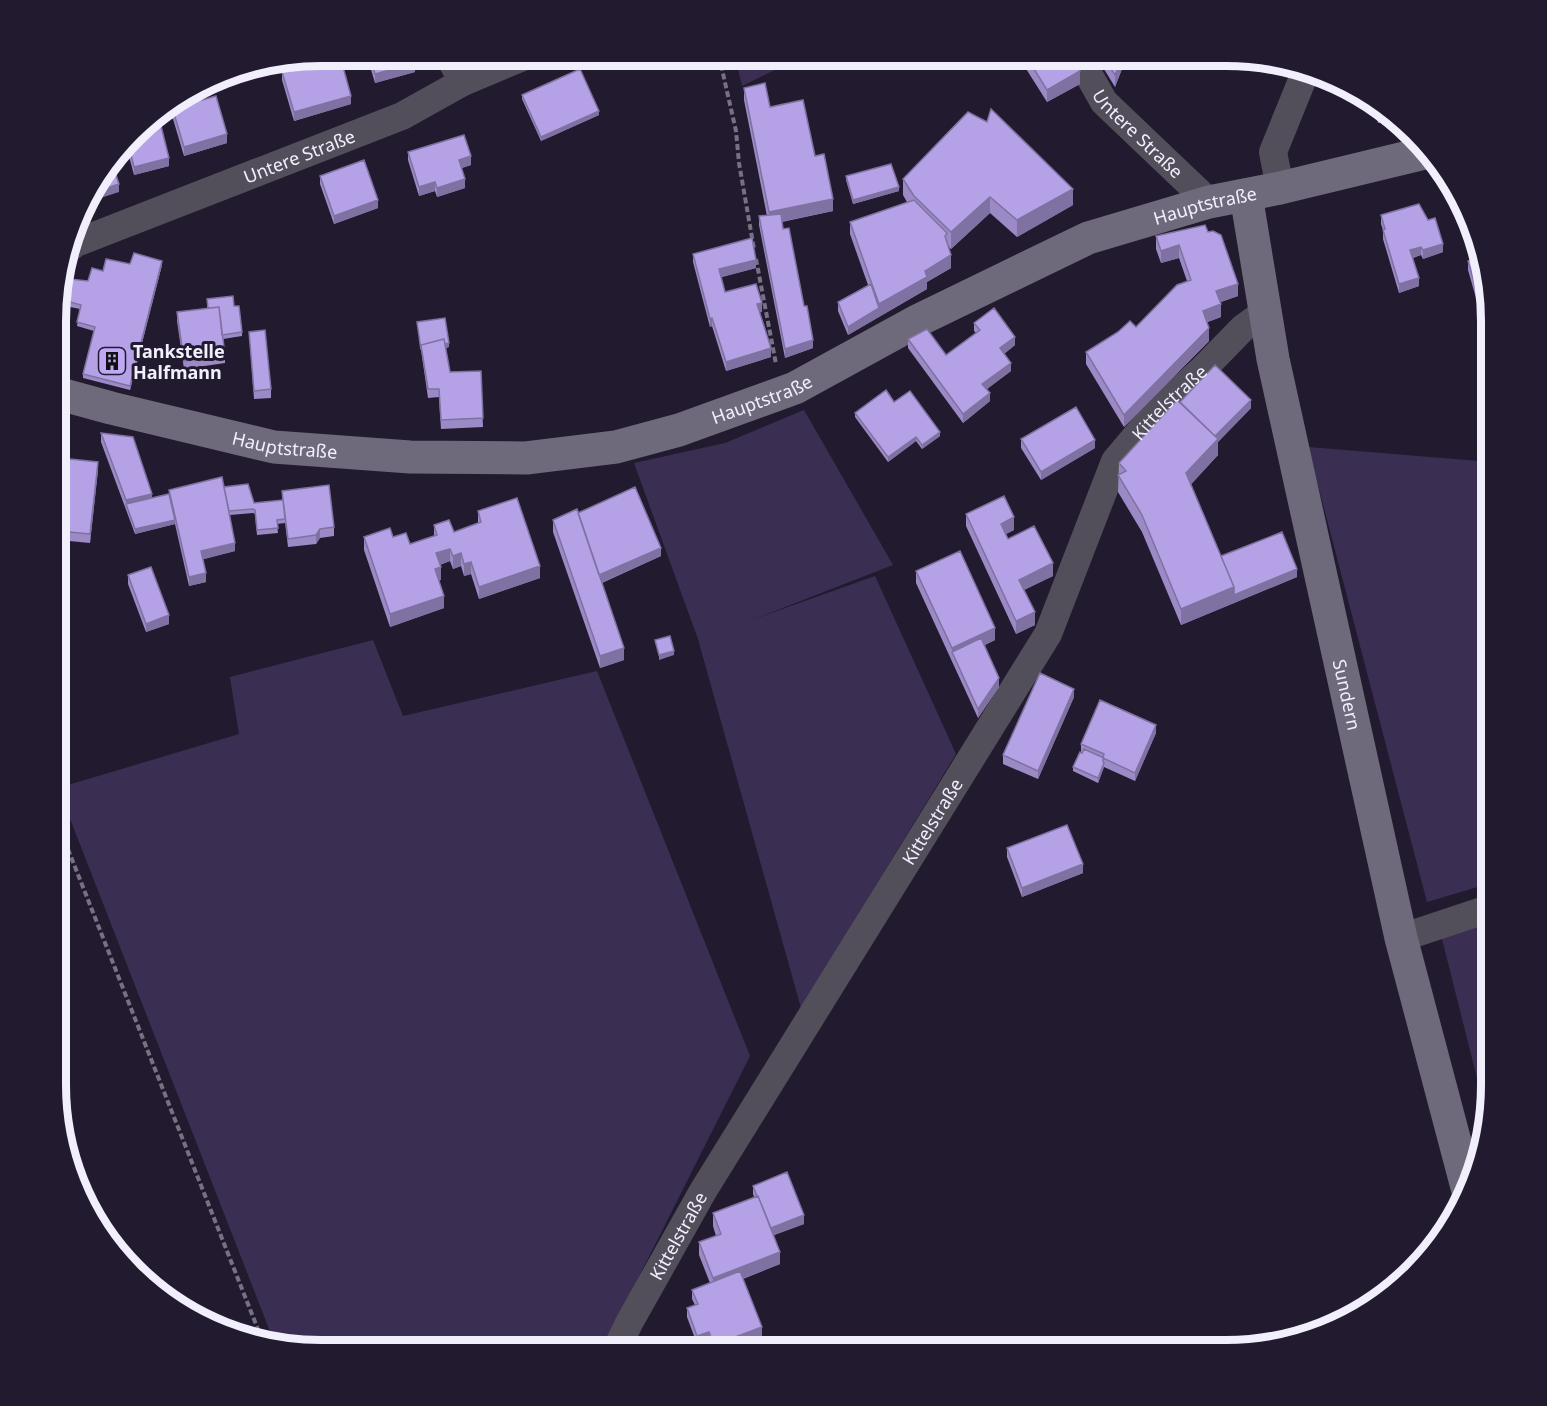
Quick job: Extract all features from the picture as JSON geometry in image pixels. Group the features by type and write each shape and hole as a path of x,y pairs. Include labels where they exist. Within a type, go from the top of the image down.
{"main road":[{"name":"Hauptstraße","path":"66,395 111,408 274,447 410,457 526,458 616,447 679,430 782,394 919,320 1088,238 1209,202 1280,188 1419,154"},
{"name":"Sundern","path":"1246,195 1273,359 1401,938 1464,1176"}],"street":[{"path":"454,66 463,82"},
{"name":"Untere Straße","path":"79,243 402,116 463,82 501,66"},
{"name":"Untere Straße","path":"1084,66 1104,102 1209,202"},
{"path":"1280,188 1273,152 1303,78"},
{"name":"Kittelstraße","path":"621,1340 703,1191 1047,634 1115,461 1159,409 1243,328 1265,312"},
{"path":"1401,938 1481,911"},
{"path":"629,1323 635,1340"}],"path":[{"path":"721,66 736,131 739,163 782,394"},
{"path":"66,844 259,1332"}],"shaded area":[{"path":"737,66 783,66 742,86"},
{"path":"804,410 893,565 754,619 875,576 956,754 801,1008 698,639 634,463 725,443"},
{"path":"1308,447 1481,461 1481,886 1427,902"},
{"path":"373,640 403,716 597,671 750,1056 608,1340 321,1340 271,1335 66,809 66,786 239,734 230,677"},
{"path":"1481,923 1481,1092 1441,935"}],"building":[{"path":"343,66 351,96 294,112 282,72 298,67"},
{"path":"373,66 404,66 375,74"},
{"path":"1032,66 1077,66 1080,71 1047,90"},
{"path":"1109,66 1118,66 1115,75"},
{"path":"580,69 599,111 541,137 522,95"},
{"path":"765,83 770,107 803,100 815,156 824,154 833,199 769,212 744,88"},
{"path":"200,96 202,100 216,96 227,134 184,147 174,113"},
{"path":"991,109 1073,189 1017,220 990,197 951,232 914,196 903,179 968,112 987,122"},
{"path":"160,123 169,158 134,167 130,152"},
{"path":"464,135 471,156 459,160 465,179 437,188 435,182 419,187 408,152"},
{"path":"364,160 378,200 334,216 320,176"},
{"path":"891,164 899,187 853,200 846,176"},
{"path":"115,171 119,184 102,190"},
{"path":"914,200 947,233 945,236 951,255 925,271 927,277 879,304 850,222"},
{"path":"1419,204 1428,220 1435,218 1443,244 1423,250 1421,247 1410,250 1419,278 1399,284 1383,230 1385,229 1381,215"},
{"path":"781,214 783,229 789,228 813,340 785,349 759,216"},
{"path":"1205,225 1208,232 1213,231 1221,235 1238,284 1216,291 1221,304 1203,311 1209,328 1124,415 1086,352 1118,332 1130,321 1136,327 1177,285 1191,280 1179,245 1161,251 1156,236"},
{"path":"752,238 756,260 719,269 725,292 756,284 762,303 757,304 771,348 726,362 712,318 710,319 693,254"},
{"path":"134,253 162,261 130,386 83,374 95,327 77,322 81,305 70,302 70,299 67,301 70,279 88,281 92,268 103,271 106,259 130,264"},
{"path":"1473,260 1480,303 1468,261"},
{"path":"871,284 879,308 848,327 838,302"},
{"path":"233,296 234,306 239,306 242,332 222,335 219,307 208,308 207,299"},
{"path":"219,307 225,355 184,361 177,312"},
{"path":"994,308 1015,337 1000,348 1011,363 982,384 990,393 963,414 908,339 927,329 946,355 980,330 974,323"},
{"path":"445,318 449,343 445,344 444,339 421,345 421,350 417,322"},
{"path":"265,330 271,389 254,391 249,332"},
{"path":"444,339 450,372 481,371 483,418 441,420 439,389 428,389 421,345"},
{"path":"1215,365 1251,400 1215,436 1180,402"},
{"path":"886,390 894,402 910,391 940,432 922,445 916,437 888,457 855,413"},
{"path":"1177,400 1218,439 1186,473 1234,587 1181,609 1142,515 1118,475 1126,471 1119,463"},
{"path":"1076,407 1095,440 1041,472 1021,439"},
{"path":"101,433 133,437 152,494 126,500"},
{"path":"66,459 98,462 90,534 66,532"},
{"path":"222,477 235,543 201,551 206,573 189,577 169,490"},
{"path":"248,484 254,503 283,500 285,519 277,520 278,528 257,530 253,509 229,511 224,487"},
{"path":"329,485 334,527 320,529 316,535 288,539 282,491"},
{"path":"635,487 661,548 599,575 578,513"},
{"path":"169,494 175,520 135,529 126,504"},
{"path":"1004,496 1014,517 1001,524 1008,539 1034,526 1053,563 1019,580 1035,612 1016,621 966,514"},
{"path":"517,498 540,566 479,587 471,562 464,564 461,553 453,556 450,549 436,553 441,567 435,569 444,596 390,614 364,537 390,528 393,537 406,533 410,544 437,535 434,525 449,520 454,532 481,522 478,511"},
{"path":"577,509 624,648 600,656 553,520"},
{"path":"1282,532 1297,569 1234,595 1234,587 1221,556"},
{"path":"960,551 995,628 952,648 916,571"},
{"path":"151,567 169,615 146,624 128,575"},
{"path":"670,636 674,651 659,655 655,640"},
{"path":"981,638 999,678 978,709 952,652"},
{"path":"1040,673 1074,689 1038,771 1003,755"},
{"path":"1100,700 1156,725 1135,773 1103,758 1104,754 1081,744"},
{"path":"1084,749 1104,758 1098,778 1073,767 1080,752 1082,753"},
{"path":"1067,825 1083,864 1022,888 1007,848"},
{"path":"787,1172 804,1215 771,1228 753,1186"},
{"path":"758,1196 780,1252 713,1278 699,1242 721,1234 713,1213"},
{"path":"740,1271 762,1327 727,1340 712,1340 709,1332 697,1336 687,1308 698,1304 692,1290"}],"place":[{"name":"Tankstelle Halfmann","path":"112,361"}]}
